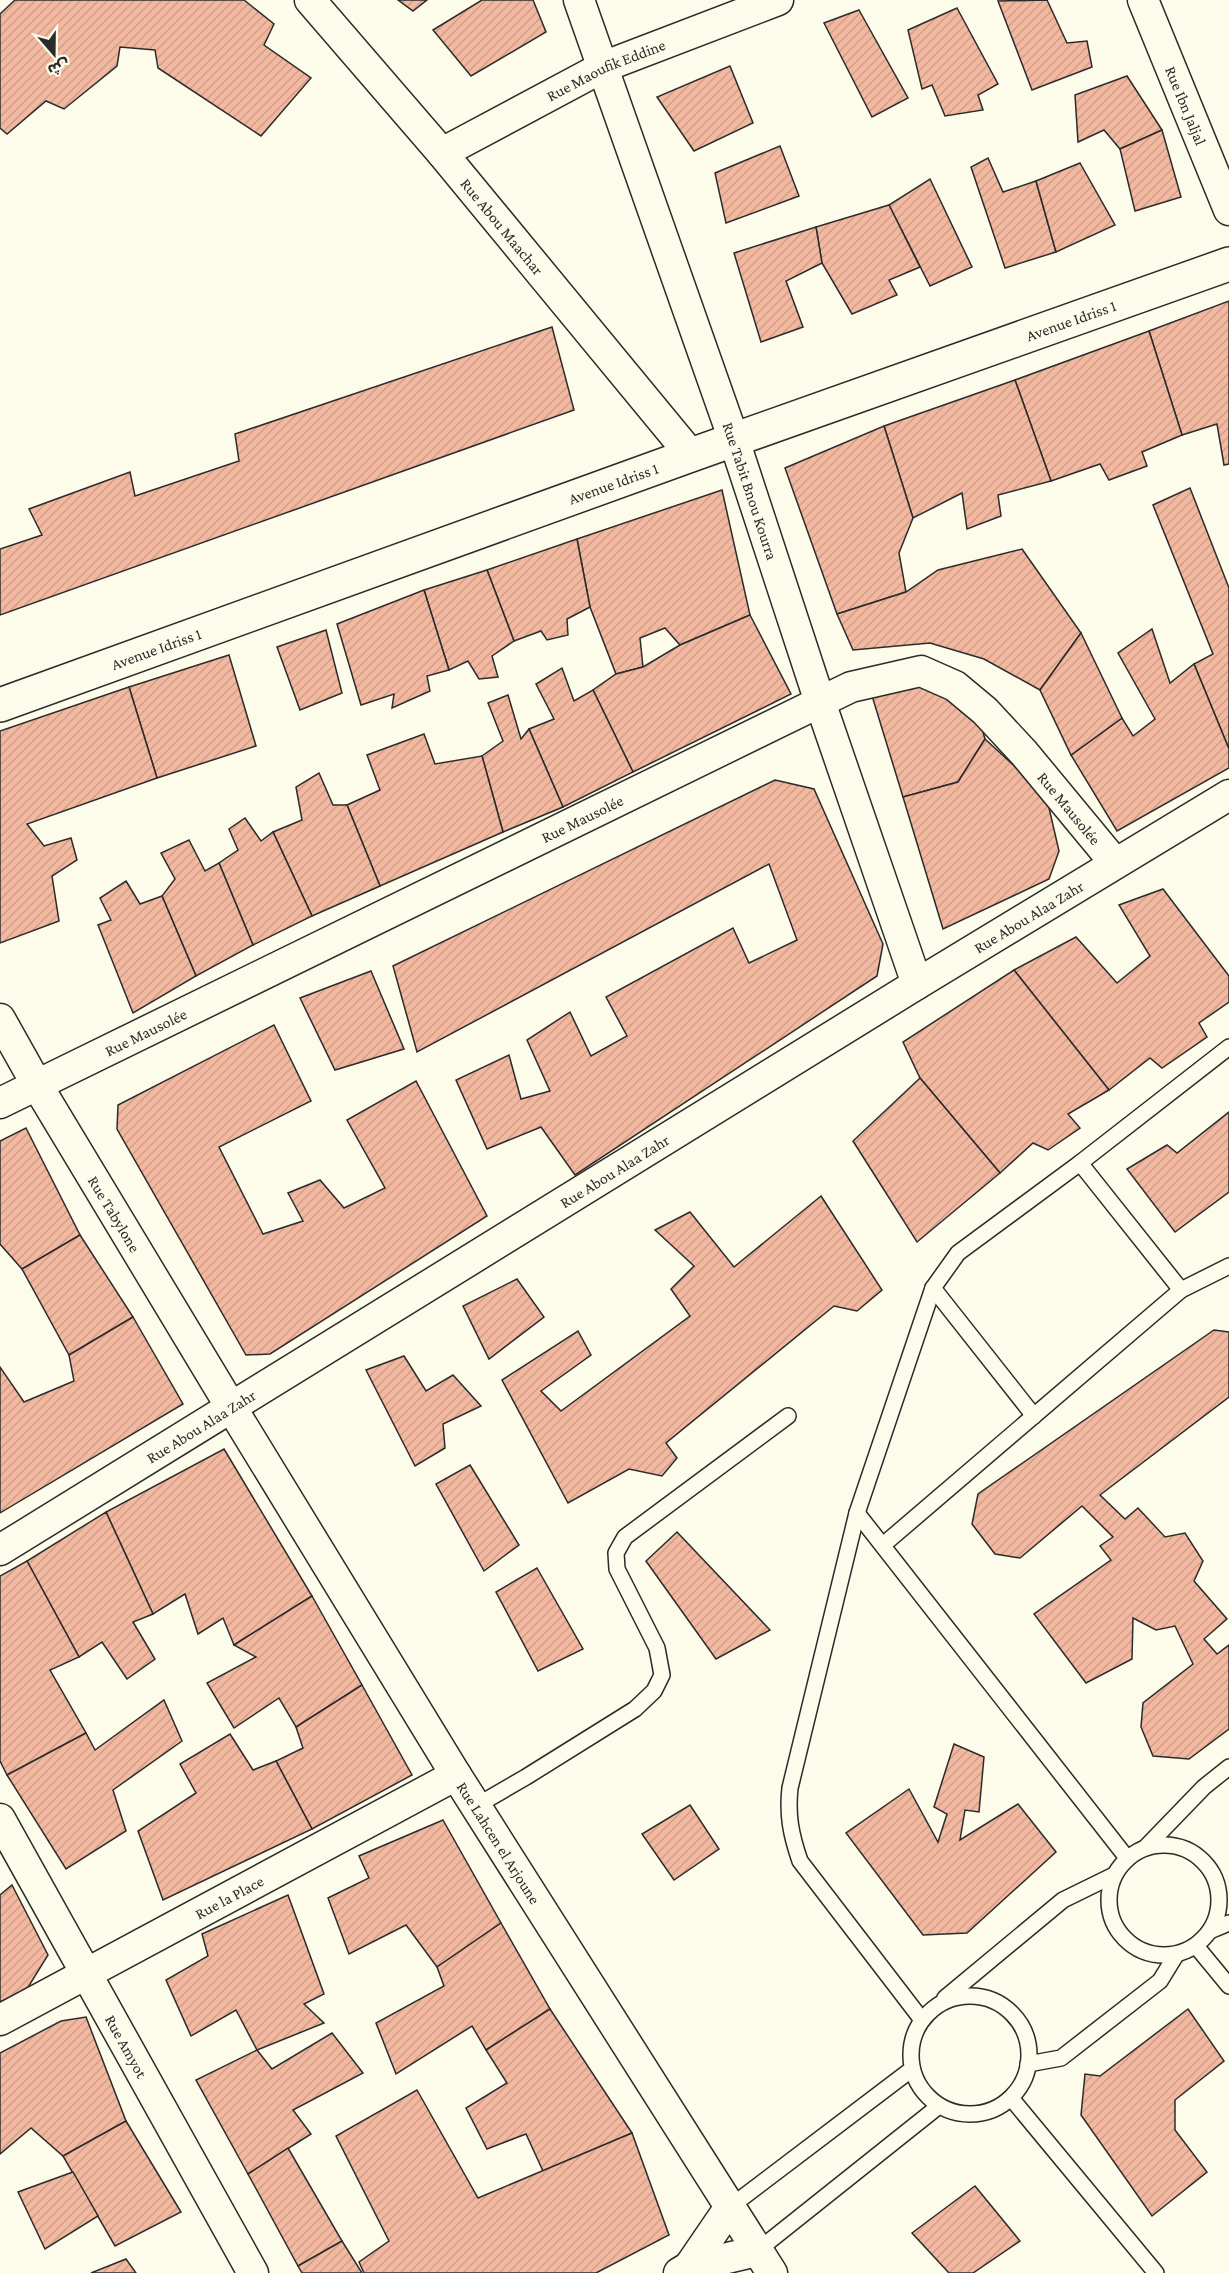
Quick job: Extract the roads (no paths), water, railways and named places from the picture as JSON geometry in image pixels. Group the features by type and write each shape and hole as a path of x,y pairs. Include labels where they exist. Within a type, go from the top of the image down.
{"street":[{"name":"Rue Abou Maachar","path":"310,0 442,153 692,455"},
{"name":"Rue Tabit Bnou Kourra","path":"579,0 734,440 820,702 917,984"},
{"name":"Rue Maoufik Eddine","path":"442,153 603,67 778,0"},
{"name":"Rue Ibn Jaljal","path":"1143,0 1229,210"},
{"name":"Avenue Idriss 1","path":"0,705 1229,264"},
{"name":"Rue Mausolée","path":"0,1103 851,687 921,671 955,686 985,711 1024,753 1115,863"},
{"name":"Rue Abou Alaa Zahr","path":"0,1550 917,984 1229,795"},
{"name":"Rue Tabylone","path":"0,1019 37,1085 231,1407"},
{"name":"Rue Lahcen el Arjoune","path":"231,1407 456,1775 765,2262"},
{"name":"Rue la Place","path":"0,2020 456,1775"},
{"name":"Rue Amyot","path":"0,1819 253,2273"},
{"path":"684,2270 729,2207"},
{"path":"684,2270 765,2262"}],"lane":[{"path":"922,2019 800,1861 790,1834 787,1810 789,1788 857,1513 933,1288 958,1253 1080,1163 1229,1047"},
{"path":"1080,1163 1181,1290"},
{"path":"883,1545 1181,1290 1229,1266"},
{"path":"933,1288 1034,1416"},
{"path":"476,1806 635,1709 654,1691 662,1675 657,1648 617,1569 616,1553 625,1537 788,1416"},
{"path":"857,1513 1127,1858"},
{"path":"1229,1767 1204,1787 1146,1847 1127,1858 1114,1875 1108,1895 1110,1916 1119,1935 1135,1949 1155,1956 1176,1955 1196,1946 1212,1930 1229,1923"},
{"path":"1146,1847 1169,1845 1191,1851 1208,1866 1218,1886 1219,1908 1212,1930"},
{"path":"936,2006 954,1997 974,1995 993,2000 1010,2010 1022,2026 1029,2044 1028,2064 1022,2083 1011,2098 995,2109 976,2114 957,2113 939,2106 927,2096 917,2083 910,2052 914,2035 922,2019 936,2006 1063,1900 1114,1875"},
{"path":"1196,1946 1229,1986"},
{"path":"1028,2064 1061,2058 1160,1982 1176,1955"},
{"path":"729,2207 912,2069"},
{"path":"1011,2098 1156,2273"},
{"path":"765,2262 939,2106"}]}
